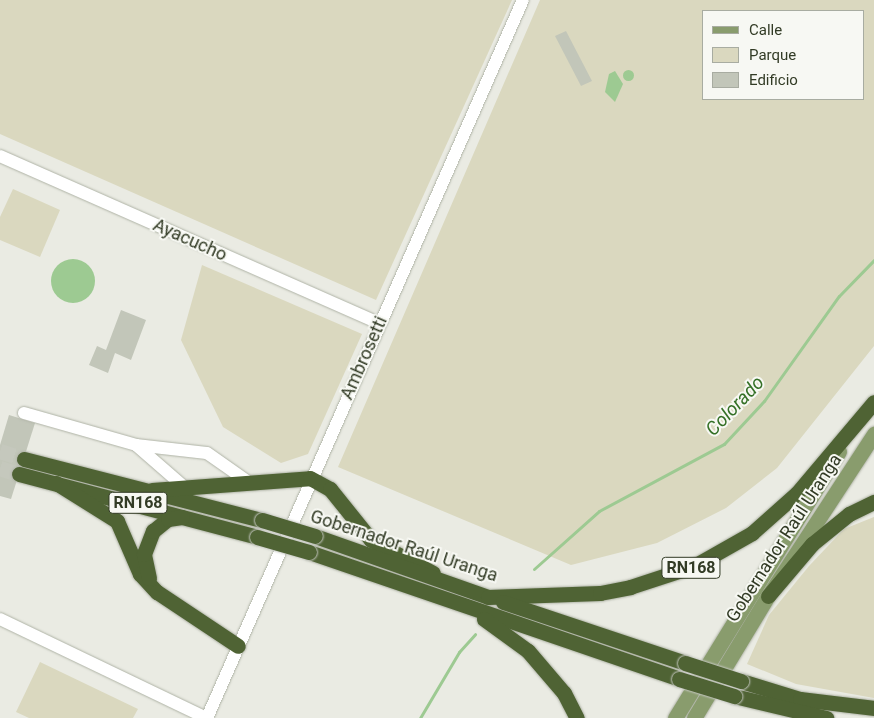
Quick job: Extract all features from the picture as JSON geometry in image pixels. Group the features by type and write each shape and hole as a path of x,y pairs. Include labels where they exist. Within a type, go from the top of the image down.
{"highway":[{"name":"Gobernador Raúl Uranga","path":"826,718 734,696 678,679 309,552 202,520 56,483 21,466 152,490 202,503 314,536 488,597 600,594 694,566 777,513 849,437 874,402"},
{"path":"152,490 247,481 310,478 330,489 371,540 425,566 441,581"},
{"path":"56,483 116,521 140,574 158,592 238,646"},
{"path":"768,596 812,544 849,514 874,502"},
{"path":"158,592 144,566 144,554 153,531 177,516 202,520"},
{"path":"488,597 685,663 800,699 874,708"},
{"path":"461,605 528,651 564,692 578,718"}],"main road":[{"name":"Gobernador Raúl Uranga","path":"694,718 768,596 874,434"},
{"name":"Gobernador Raúl Uranga","path":"674,718 849,437"}],"street":[{"name":"Ambrosetti","path":"207,718 310,478 523,0"},
{"name":"Ayacucho","path":"0,156 379,323"},
{"path":"24,413 136,445 207,453 247,481"},
{"path":"136,445 202,503"},
{"path":"0,619 207,718"}],"green space":[{"path":"0,0 512,0 376,300 0,134"},
{"path":"540,0 874,0 874,346 777,468 726,508 657,543 571,565 338,467"},
{"path":"13,189 60,210 40,257 0,240 0,217"},
{"path":"202,265 362,334 308,454 281,463 223,427 181,340"},
{"path":"874,517 874,698 796,684 747,664 769,615 809,566 844,529"},
{"path":"40,662 138,709 133,718 29,718 16,712"}],"shaded area":[{"path":"628,69 634,75 628,81 622,75"},
{"path":"615,71 623,84 615,102 605,92 609,74"},
{"path":"69,259 77,259 89,265 95,281 89,297 77,303 69,303 57,297 51,285 51,277 57,265"}],"building":[{"path":"566,31 592,81 581,86 555,36"},
{"path":"121,310 146,320 131,360 115,353 108,373 89,365 97,346 106,350"},
{"path":"9,415 35,423 11,499 0,496 0,445"}],"waterway":[{"name":"Colorado","path":"534,569 599,511 724,444 764,401 839,296 874,260"},
{"name":"Colorado","path":"420,718 459,652 475,634"}],"tunnel":[{"path":"0,451 24,459"},
{"path":"0,468 19,474"}]}
